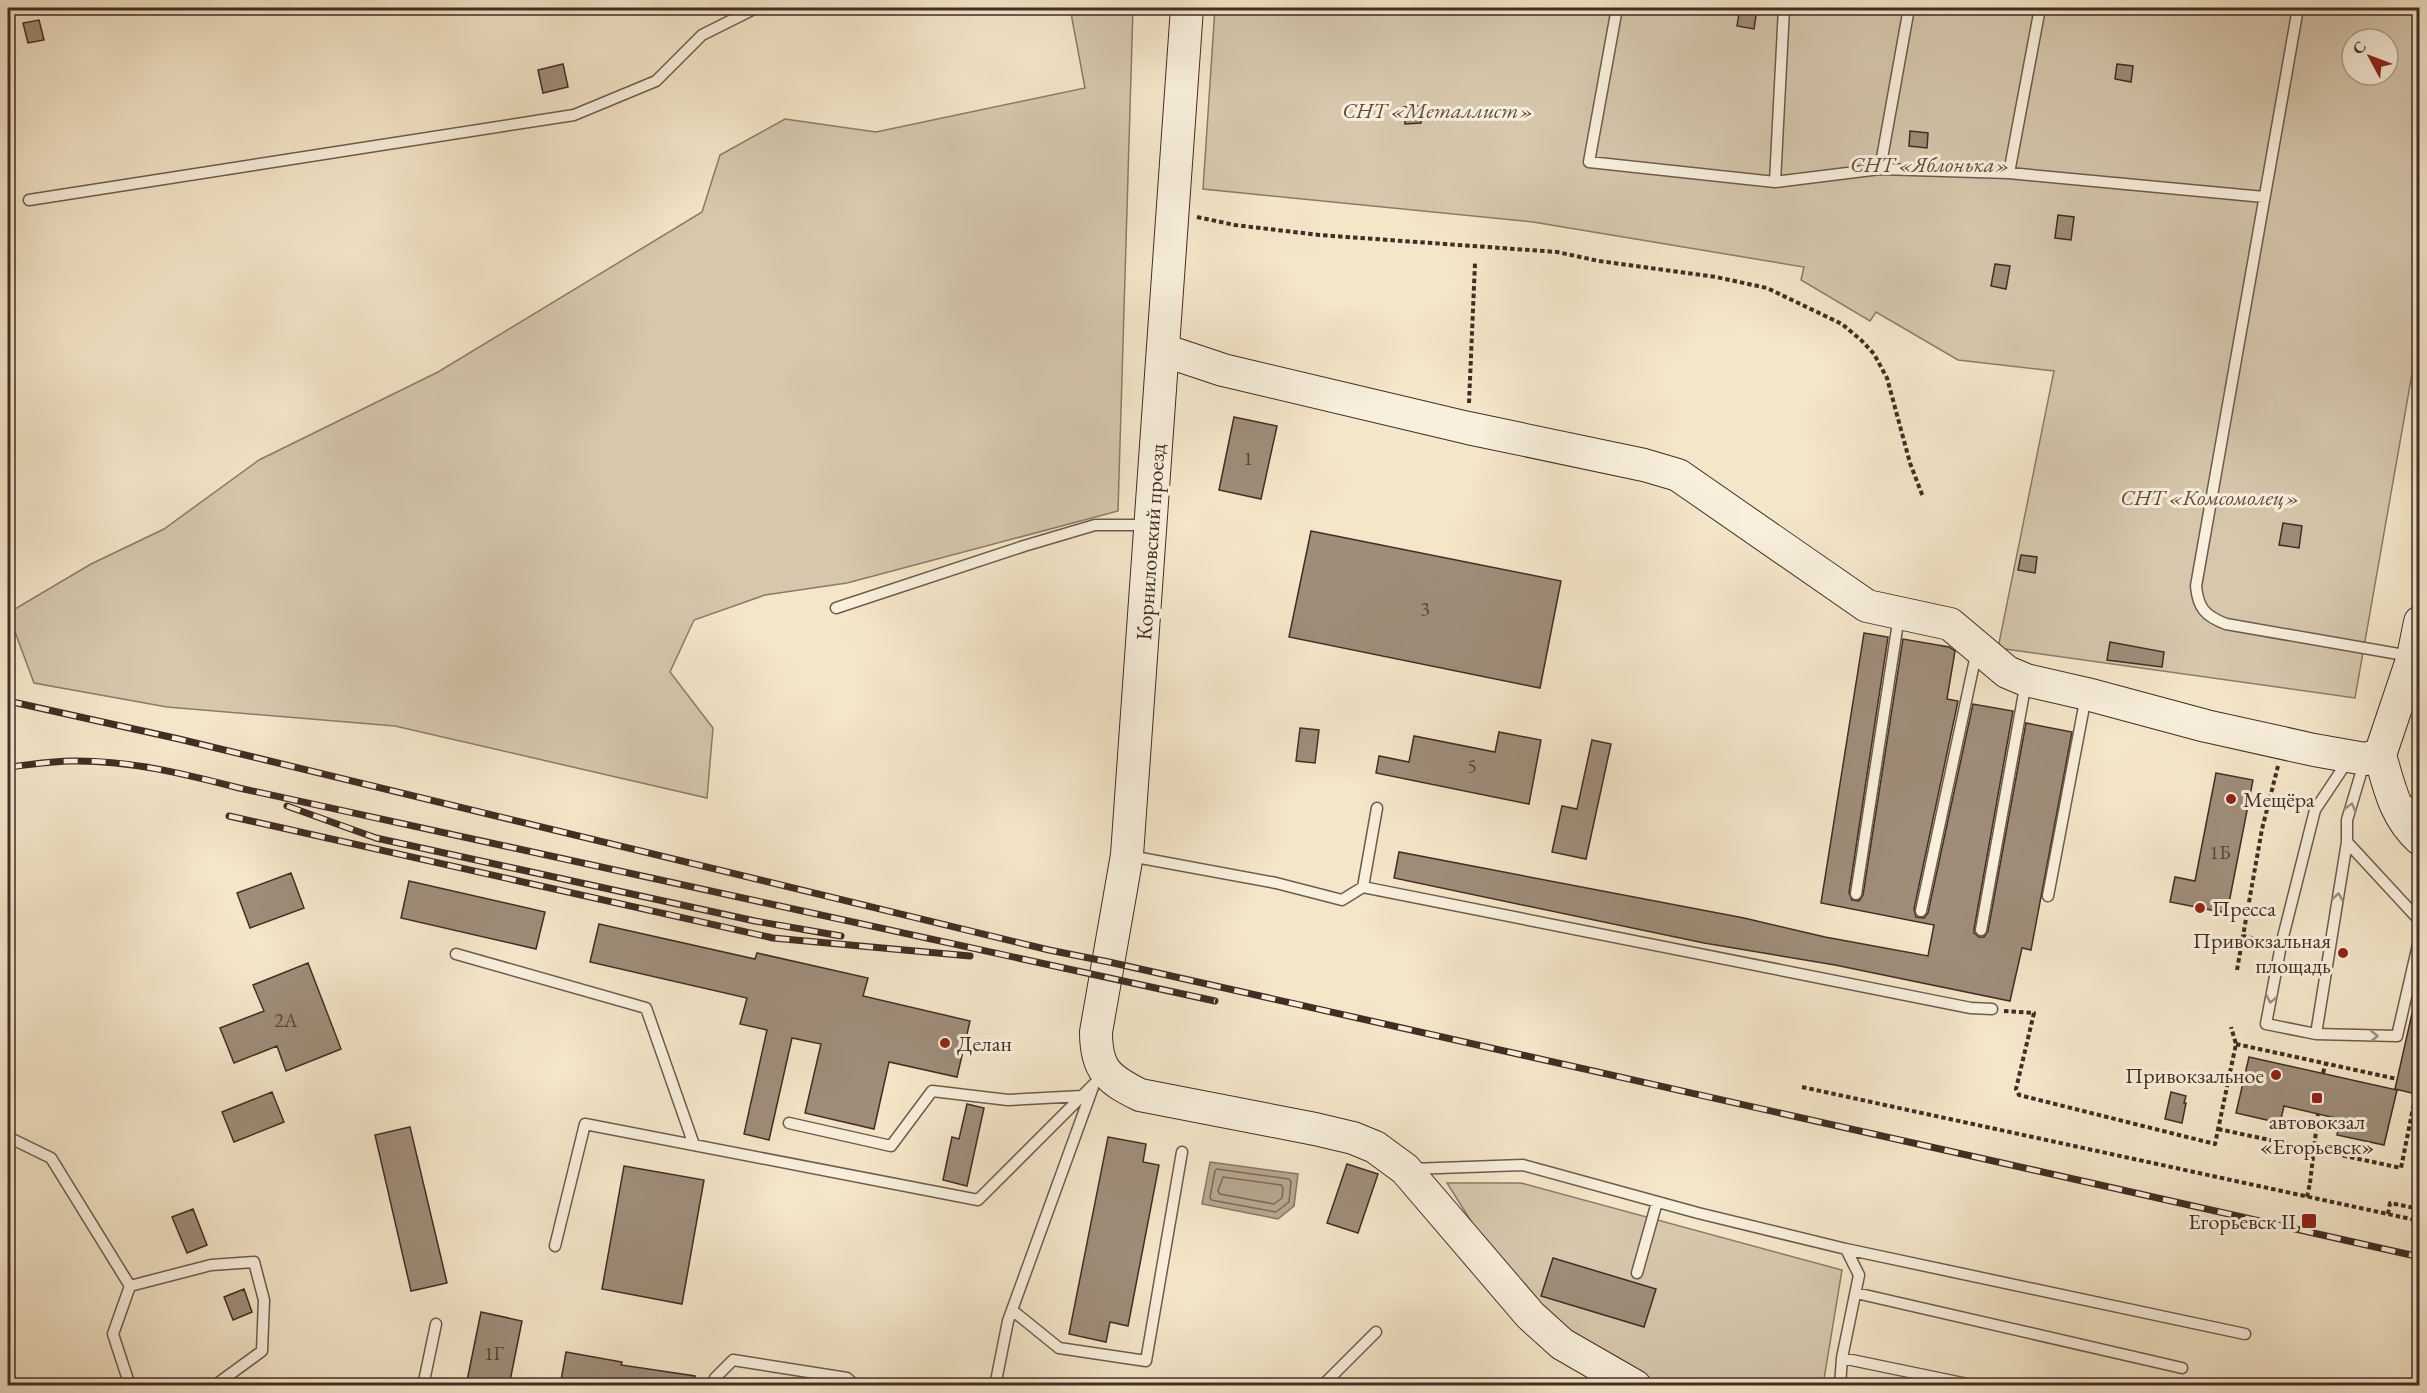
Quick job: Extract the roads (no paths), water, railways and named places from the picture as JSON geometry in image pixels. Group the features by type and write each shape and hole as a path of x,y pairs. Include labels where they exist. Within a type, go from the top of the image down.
{"street":[{"name":"Корниловский проезд","path":"1100,1078 1096,1054 1096,1032 1128,855 1187,8"},
{"path":"1163,350 1223,370 1468,428 1644,465 1678,475 1867,606 1950,624 2007,672 2026,680 2206,726 2365,757 2406,802 2404,823 2420,839"},
{"path":"2365,757 2413,657 2420,622"},
{"path":"1100,1078 1119,1084 1140,1095 1353,1138 1375,1147 1405,1169 1530,1315 1562,1344 1635,1386"}],"lane":[{"path":"29,201 574,115 656,81 702,35 756,8"},
{"path":"1617,8 1589,162 1775,182 1880,170 2009,173 2264,198"},
{"path":"1775,182 1784,8"},
{"path":"1880,170 1908,8"},
{"path":"2009,173 2040,8"},
{"path":"2298,8 2196,586 2199,604 2206,615 2226,624 2413,657"},
{"path":"836,608 1095,525 1152,525"},
{"path":"1856,894 1900,614"},
{"path":"1921,911 1977,649"},
{"path":"1981,930 2026,680"},
{"path":"2048,896 2087,694"},
{"path":"2316,1034 2347,842 2347,820 2365,757"},
{"path":"2365,757 2315,810 2281,945 2266,1024 2316,1034 2397,1036 2420,936"},
{"path":"1363,887 1377,808"},
{"path":"2347,842 2420,921"},
{"path":"1128,855 1276,883 1342,900 1363,887 1971,1008 1992,1009"},
{"path":"456,954 646,1008 694,1145"},
{"path":"555,1246 585,1124 978,1200 1100,1078"},
{"path":"995,1386 999,1359 1012,1310 1100,1078"},
{"path":"789,1123 891,1146 932,1091 1008,1100 1082,1096"},
{"path":"8,1137 51,1158 130,1286"},
{"path":"1012,1310 1059,1348 1146,1361 1182,1152"},
{"path":"1405,1169 1523,1165 1846,1250 2245,1334"},
{"path":"1638,1273 1657,1202"},
{"path":"1840,1386 1842,1358 1858,1275 1846,1250"},
{"path":"130,1286 211,1265 254,1262 264,1300 262,1351 214,1386"},
{"path":"130,1286 113,1334 130,1386"},
{"path":"1856,1293 2181,1368"},
{"path":"423,1386 436,1324"},
{"path":"1322,1386 1376,1332"},
{"path":"1842,1358 1977,1386"},
{"path":"714,1386 715,1378 734,1360 847,1378 856,1386"}],"water":[{"path":"1210,1162 1298,1174 1294,1206 1278,1219 1202,1204"}],"railway":[{"path":"8,701 179,739 1049,950 2420,1257"},
{"path":"8,767 48,762 93,761 157,769 1215,1001"},
{"path":"287,806 376,838 755,921 841,936"},
{"path":"229,816 773,938 970,956"}],"place":[{"name":"Мещёра","path":"2231,799"},
{"name":"Пресса","path":"2200,908"},
{"name":"Привокзальная площадь","path":"2343,953"},
{"name":"Делан","path":"945,1043"},
{"name":"Привокзальное","path":"2276,1075"},
{"name":"автовокзал «Егорьевск»","path":"2317,1098"},
{"name":"Егорьевск II","path":"2309,1221"}],"park label":[{"name":"СНТ «Металлист»","path":"1438,110"},
{"name":"СНТ «Яблонька»","path":"1930,164"},
{"name":"СНТ «Комсомолец»","path":"2210,497"}]}
